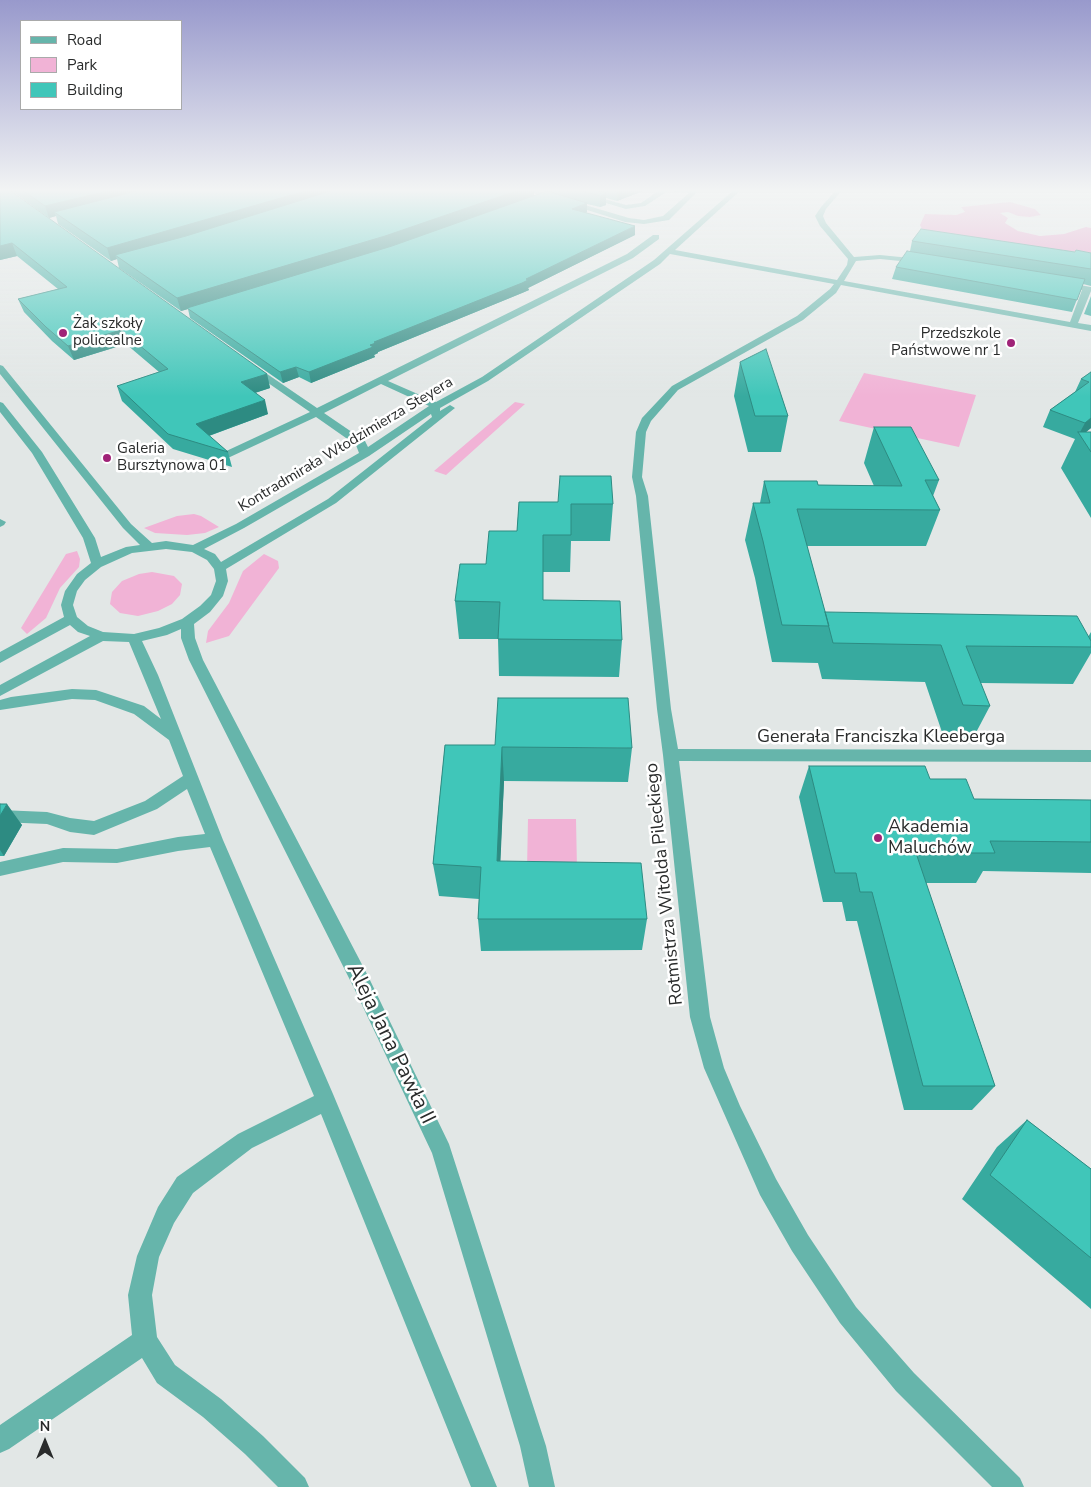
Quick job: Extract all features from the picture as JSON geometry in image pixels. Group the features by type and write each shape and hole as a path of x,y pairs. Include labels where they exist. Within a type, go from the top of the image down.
{"street":[{"name":"Kontradmirała Włodzimierza Steyera","path":"226,455 381,381 625,258"},
{"name":"Kontradmirała Włodzimierza Steyera","path":"196,549 436,413 661,258"},
{"path":"707,258 1091,328"},
{"name":"Rotmistrza Witolda Pileckiego","path":"852,258 851,265 840,281 819,304 800,318 675,388 646,420 641,432 637,477 642,496 664,709 671,755 700,1017 714,1068 733,1113 768,1187 800,1243 848,1315 905,1382 1011,1487"},
{"path":"900,258 931,263"},
{"path":"1052,283 1089,289 1073,325"},
{"path":"242,361 361,443 365,454"},
{"path":"0,368 127,526 148,546"},
{"path":"381,381 431,402 436,413"},
{"path":"1,407 37,452 89,538 97,564"},
{"name":"Kontradmirała Włodzimierza Steyera","path":"220,568 332,501 382,464 436,413"},
{"path":"166,545 196,549 211,557 220,568 222,581 217,596 205,610 187,622 162,632 134,638 101,636 83,629 71,618 67,605 71,591 81,577 97,564 113,556 148,546 166,545"},
{"path":"0,658 71,618"},
{"name":"Aleja Jana Pawła II","path":"187,622 188,638 196,660 361,982 442,1151 533,1446 542,1487"},
{"path":"0,690 101,636"},
{"path":"134,638 151,675 215,840 326,1101 484,1487"},
{"path":"0,705 72,694 96,695 139,710 174,737"},
{"name":"Generała Franciszka Kleeberga","path":"671,755 1091,756"},
{"path":"0,816 47,818 70,825 94,828 122,818 151,804 192,778"},
{"path":"0,869 63,855 117,856 178,844 215,840"},
{"path":"296,1487 247,1439 166,1374 145,1341 140,1295 148,1256 166,1215 185,1185 245,1141 326,1101"},
{"path":"0,1440 145,1341"}],"green space":[{"path":"864,373 976,395 959,447 839,421"},
{"path":"515,402 525,404 446,475 434,471"},
{"path":"194,514 219,527 205,533 187,535 155,533 144,528 177,516"},
{"path":"77,551 80,559 79,567 60,588 46,618 27,634 21,628 66,554"},
{"path":"264,554 278,561 279,568 229,636 206,643 208,631 229,603 243,571"},
{"path":"152,572 174,576 182,584 180,595 172,604 158,611 138,616 120,613 110,604 112,592 122,581 139,574"},
{"path":"528,819 576,819 577,869 527,869"}],"building":[{"path":"31,258 105,258 267,374 241,382 265,400 196,424 228,452 168,434 117,386 168,369 121,330 68,346 18,299 67,287"},
{"path":"120,258 310,258 177,298"},
{"path":"351,258 568,258 526,279 528,280 522,283 374,342 376,343 370,345 373,347 309,372 296,367 280,372 187,308"},
{"path":"902,258 954,258 1085,279 1077,300 896,267"},
{"path":"1023,258 1091,258 1091,269"},
{"path":"766,349 788,416 755,416 740,362"},
{"path":"1091,372 1091,418 1085,423 1050,410 1089,382 1081,379"},
{"path":"874,427 911,427 939,480 925,480 940,510 797,509 829,626 782,625 753,503 770,503 764,481 817,481 818,485 902,486"},
{"path":"1078,432 1091,432 1091,452"},
{"path":"560,476 611,476 613,504 571,504 571,535 543,535 543,600 620,601 622,640 498,639 500,602 455,601 460,564 486,564 489,531 517,531 519,502 558,502"},
{"path":"825,612 1077,616 1091,641 1091,647 966,646 990,706 963,705 941,645 833,643"},
{"path":"498,698 628,698 632,748 502,747 497,861 641,863 647,919 478,919 481,867 433,864 445,745 495,745"},
{"path":"809,766 925,766 930,779 966,779 974,799 1091,800 1091,842 990,841 995,853 916,853 995,1086 923,1086 872,892 860,892 856,873 835,873"},
{"path":"0,804 7,804 0,816"},
{"path":"1027,1120 1091,1169 1091,1258 990,1175"}],"place":[{"name":"Żak szkoły policealne","path":"63,333"},
{"name":"Przedszkole Państwowe nr 1","path":"1011,343"},
{"name":"Galeria Bursztynowa 01","path":"107,458"},
{"name":"Akademia Maluchów","path":"878,838"}]}
